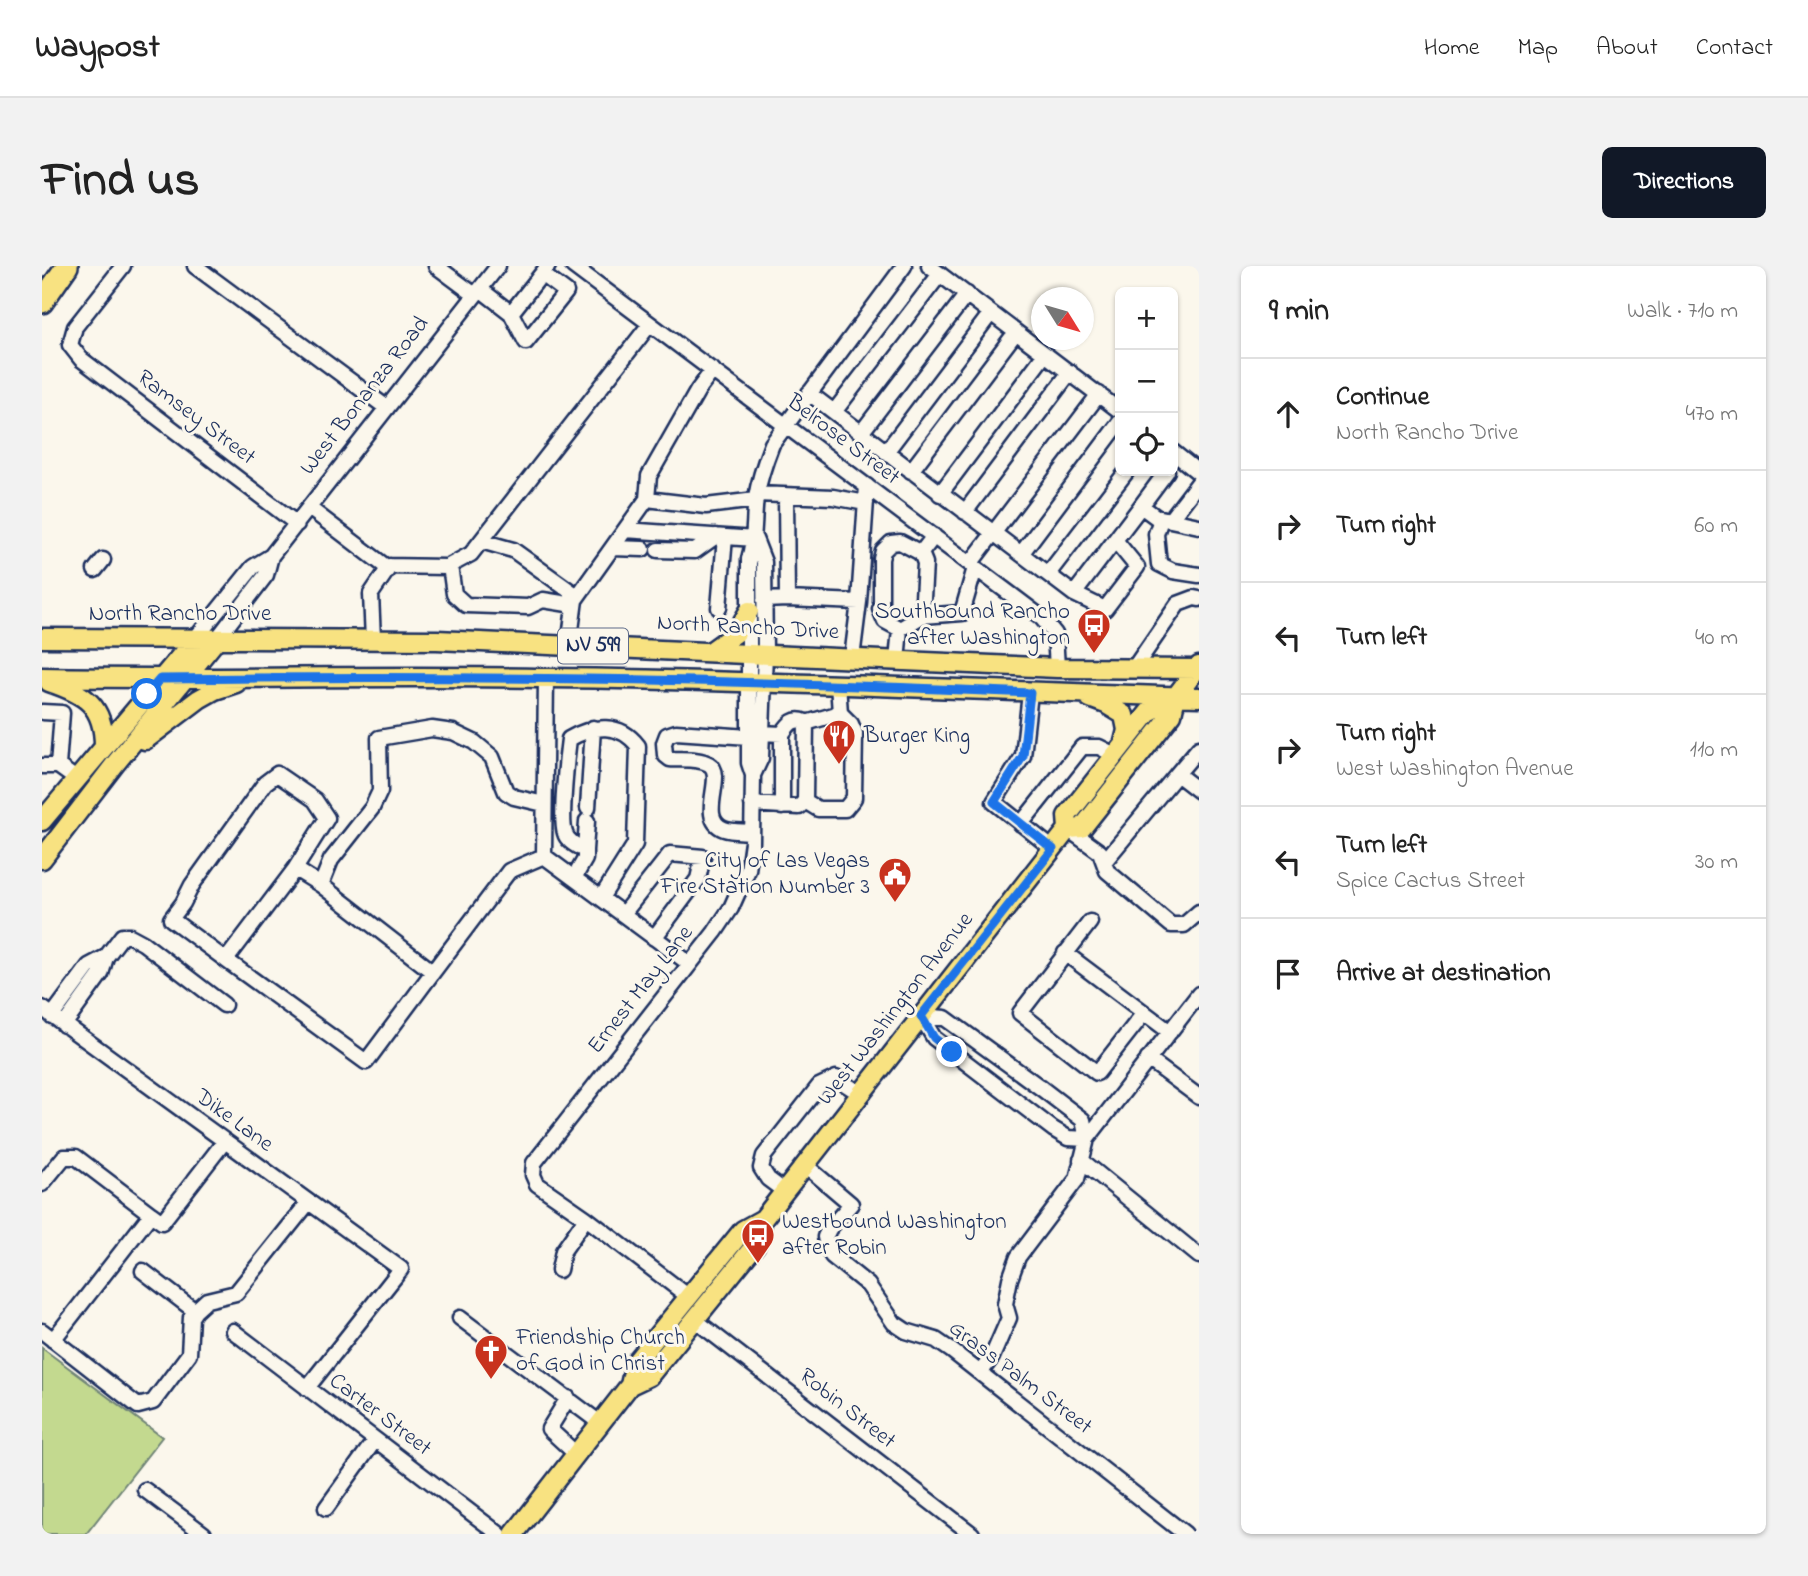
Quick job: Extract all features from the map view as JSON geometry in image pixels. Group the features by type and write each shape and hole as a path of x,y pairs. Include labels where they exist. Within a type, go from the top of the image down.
{"highway":[{"path":"42,302 67,266"}],"main road":[{"path":"711,651 736,633 749,611"},
{"name":"North Rancho Drive","path":"42,638 373,640 569,645 1057,668 1198,668"},
{"name":"West Bonanza Road","path":"42,821 195,639"},
{"name":"West Bonanza Road","path":"42,859 217,639"},
{"name":"West Washington Avenue","path":"630,1385 649,1376 756,1244 763,1219 1053,849 1068,829 1067,816 1119,749 1149,712 1176,696 1198,668"},
{"path":"115,764 198,699 250,677"},
{"path":"42,678 69,689 93,706 104,727 104,746"},
{"name":"NV 599","path":"42,678 546,678 838,684 1199,697"},
{"path":"1080,694 1106,704 1124,715 1127,730 1119,749"},
{"name":"West Washington Avenue","path":"1068,829 1082,828 1172,713 1176,696"},
{"name":"West Washington Avenue","path":"514,1534 630,1385 635,1363 743,1230 763,1219"},
{"path":"695,1320 699,1300 728,1261 743,1230"},
{"path":"649,1376 654,1356 687,1312 690,1306 689,1297"}],"street":[{"name":"Ramsey Street","path":"123,266 75,327 70,345 81,359 297,524"},
{"path":"195,266 387,408"},
{"path":"436,266 511,313 526,342 566,292 545,270 511,313"},
{"name":"West Bonanza Road","path":"217,639 265,575 271,556 498,266"},
{"name":"Belrose Street","path":"573,266 1050,625 1055,634 1057,668"},
{"name":"Ernest May Lane","path":"757,653 749,611 749,559 755,539 757,497 762,471 772,444 904,266"},
{"path":"834,412 934,270 1115,407"},
{"path":"861,433 967,294"},
{"path":"886,452 992,313"},
{"path":"309,508 385,566 450,566 471,554 650,324"},
{"path":"911,471 1016,332"},
{"path":"940,494 1045,354"},
{"path":"569,645 576,601 647,499 649,476 698,390 713,370"},
{"path":"965,512 1070,372"},
{"path":"809,393 1074,594 1105,609 1137,567 1115,540"},
{"path":"900,629 922,616 962,613 973,566 993,534 1099,394"},
{"path":"1021,554 1115,429"},
{"path":"1178,460 1199,473"},
{"path":"1048,574 1123,476"},
{"path":"1074,594 1163,476"},
{"path":"1199,482 1156,534 1159,564 1173,571 1199,575"},
{"path":"852,658 859,602 867,486"},
{"path":"647,499 706,506 757,497 786,496 833,497 866,503"},
{"path":"786,496 787,599"},
{"path":"1141,506 1156,517 1199,526"},
{"path":"625,530 755,539"},
{"path":"921,553 934,536"},
{"path":"658,550 695,551 721,537"},
{"path":"719,608 723,557 721,537"},
{"name":"Ernest May Lane","path":"586,1218 537,1184 533,1175 534,1163 715,932 748,870 753,775 749,763 755,735 757,653 764,600 764,562 755,539"},
{"path":"481,541 513,550 576,601"},
{"path":"900,629 884,621 881,605 883,551 891,542 900,542 921,553 925,563 922,616"},
{"path":"612,548 643,549"},
{"name":"West Bonanza Road","path":"195,639 253,566 271,556"},
{"path":"723,557 749,559"},
{"path":"373,640 371,594 390,566"},
{"path":"450,566 454,594 466,605 528,607 543,600 576,601"},
{"path":"1135,668 1178,604 1194,598 1199,599"},
{"path":"764,600 859,602"},
{"path":"897,660 900,629"},
{"path":"544,856 546,678"},
{"path":"805,801 818,809 845,809 854,798 856,733 852,724 840,713 838,684"},
{"path":"1030,693 1023,756 994,802 1053,849"},
{"path":"42,712 62,713 58,766"},
{"path":"782,807 782,734 790,722 798,719 806,723 840,713"},
{"path":"752,804 799,807 805,801 806,723"},
{"path":"574,878 585,859 593,728"},
{"path":"585,850 571,841 565,833 569,739 593,728 621,730 632,737 638,746 635,844 601,898"},
{"path":"321,886 331,860 372,808 380,791 379,738 432,729 453,732 474,741 492,757 506,792 514,797 544,804"},
{"path":"752,832 726,830 717,825 712,817 715,771 710,765 699,761 670,760 665,755 664,743 667,735 676,732 782,734"},
{"path":"1021,824 1082,747 1119,749"},
{"path":"1104,862 1199,748"},
{"path":"42,766 58,766 76,779"},
{"path":"1177,774 1199,791"},
{"path":"226,960 295,869 327,818 315,800 277,775 265,783 171,919 226,960 366,1062 509,871 544,856"},
{"path":"1068,829 1100,852 1107,871 1171,925 1184,925 1199,912"},
{"path":"622,914 670,854 704,858 698,879 654,938"},
{"path":"544,856 690,964"},
{"path":"295,869 433,972"},
{"path":"1090,922 1020,1013 1097,1073 1144,1013"},
{"path":"53,1016 82,987 101,974 106,957 122,936 130,936 143,943 224,1005"},
{"path":"1065,953 1170,1032"},
{"path":"980,1373 992,1357 1009,1318 1005,1304 1018,1257 1077,1179 1087,1139 1199,994"},
{"name":"Dike Lane","path":"53,1016 401,1269 307,1388"},
{"path":"921,1016 945,1018 1041,1088 1083,1121 1087,1139"},
{"path":"921,1016 934,1038 1027,1108 1068,1138 1087,1139"},
{"path":"1149,1059 1199,1097"},
{"path":"784,1191 768,1179 761,1168 764,1156 819,1086 836,1078 861,1094"},
{"path":"1027,1108 1041,1088"},
{"path":"42,1184 64,1157 76,1157 162,1222 224,1142"},
{"path":"1081,1160 1199,1256"},
{"name":"Grass Palm Street","path":"805,1165 851,1204 825,1237 832,1256 868,1285 894,1323 906,1331 936,1340 1185,1534"},
{"path":"151,1214 47,1335 138,1406 153,1402 189,1354 191,1317 195,1311 207,1300 236,1293 308,1203"},
{"path":"559,1270 563,1251 586,1218 689,1297"},
{"path":"143,1271 195,1311"},
{"path":"460,1318 600,1423"},
{"name":"Robin Street","path":"695,1320 972,1534"},
{"name":"Carter Street","path":"233,1331 499,1534"},
{"path":"568,1398 548,1429 576,1454"},
{"path":"326,1508 375,1440"},
{"path":"145,1490 204,1534"}],"green space":[{"path":"42,1348 162,1437 86,1534 42,1534"}],"place":[{"name":"Southbound Rancho after Washington","path":"1094,655"},
{"name":"Burger King","path":"839,766"},
{"name":"City of Las Vegas Fire Station Number 3","path":"895,904"},
{"name":"Westbound Washington after Robin","path":"758,1265"},
{"name":"Friendship Church of God in Christ","path":"491,1381"}],"route":[{"path":"147,694 160,679 250,677 749,681 1030,693 1023,756 994,802 1053,849 921,1016 934,1038 952,1052"}]}
